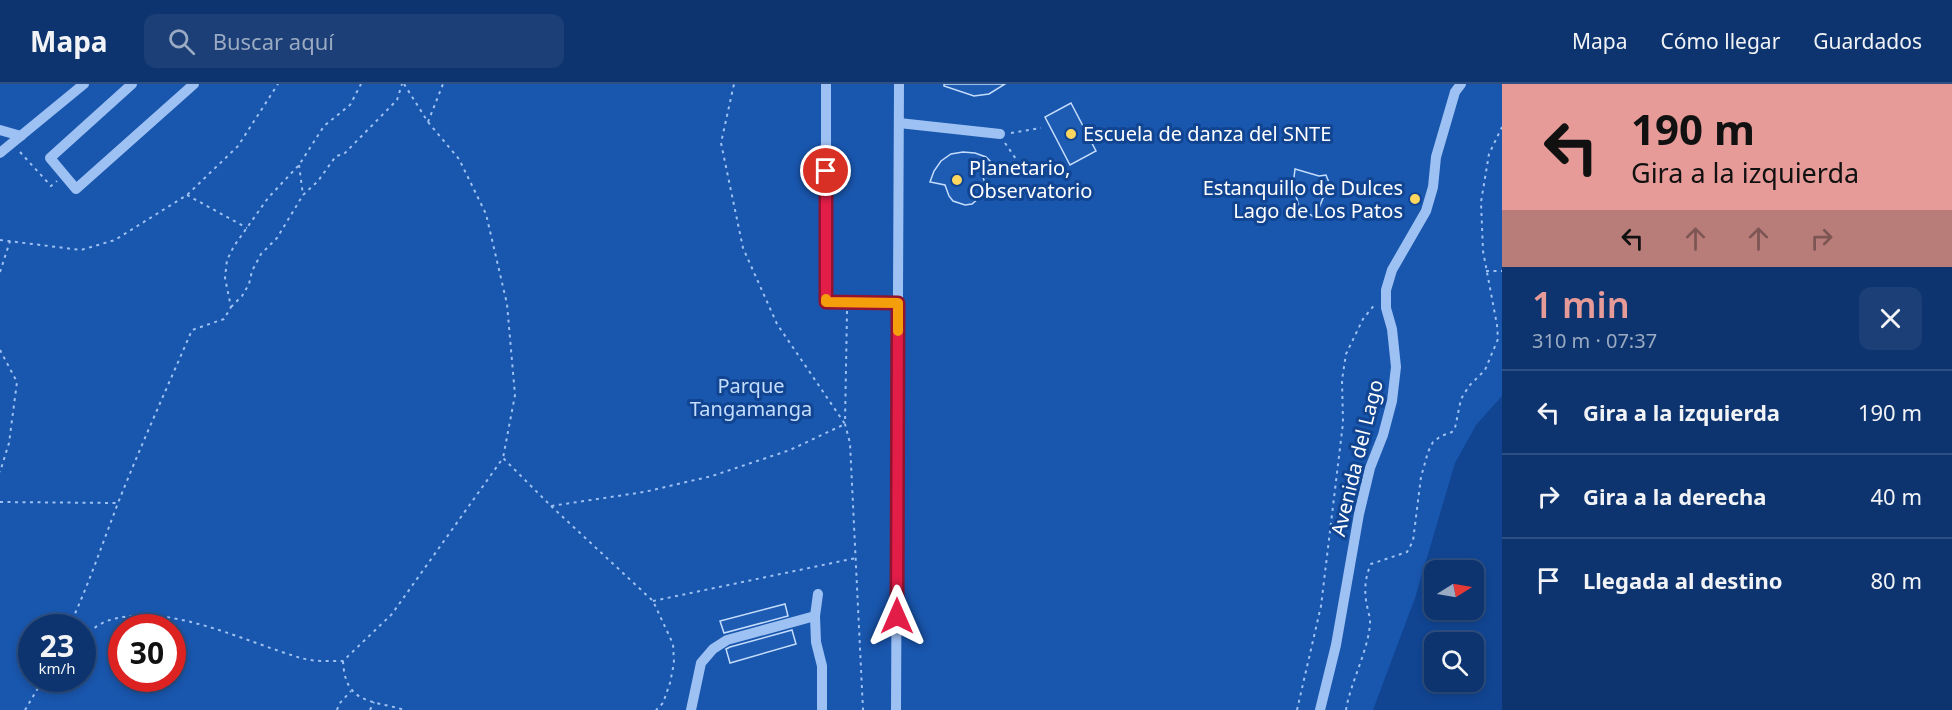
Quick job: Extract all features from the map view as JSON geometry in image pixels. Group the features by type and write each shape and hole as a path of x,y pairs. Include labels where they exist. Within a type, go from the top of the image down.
{"street":[{"path":"0,153 84,84"},
{"path":"132,84 50,158 76,189 194,84"},
{"path":"826,84 826,302 898,303"},
{"path":"896,710 899,84"},
{"name":"Avenida del Lago","path":"1320,710 1336,645 1359,514 1370,468 1383,435 1392,401 1396,367 1392,329 1386,308 1386,290 1392,270 1426,211 1433,187 1436,157 1455,92 1461,84"},
{"path":"899,123 1000,134"},
{"path":"0,130 16,139"},
{"path":"818,594 815,616 816,642 822,666 822,710"},
{"path":"690,710 701,663 713,649 727,640 815,616"}],"path":[{"path":"0,240 81,249 115,240 187,195 238,146 278,84"},
{"path":"231,307 225,278 227,260 268,198 299,165 324,126 350,105 361,84"},
{"path":"96,628 109,620 140,615 180,620 304,659 343,661 392,614 503,458 515,395 507,304 486,214 459,159 428,122 403,84"},
{"path":"75,614 155,413 192,330 224,319 249,284 252,271 261,254 277,238 303,195 318,181 336,156 344,154 397,100 403,84"},
{"path":"428,122 443,84"},
{"path":"734,84 721,143 743,248 777,324 844,424 850,443 863,710"},
{"path":"1346,710 1370,619 1365,584 1371,564 1407,552 1411,547 1421,477 1428,452 1433,442 1455,428 1461,399 1469,386 1485,370 1498,339 1483,251 1481,202 1489,154 1502,126"},
{"path":"1016,159 1000,134 1041,128"},
{"path":"16,139 51,186 64,175"},
{"path":"299,165 303,195"},
{"path":"187,195 247,228"},
{"path":"0,272 10,241"},
{"path":"1486,271 1502,270"},
{"path":"1297,710 1322,606 1343,423 1342,380 1346,354 1364,318 1386,290"},
{"path":"844,424 847,302"},
{"path":"0,350 17,382 9,443 0,472"},
{"path":"551,506 644,492 712,476 790,450 844,424"},
{"path":"503,458 653,601 673,644 674,663 663,704 656,710"},
{"path":"0,502 119,502"},
{"path":"653,601 856,558"},
{"path":"343,661 346,684 356,696 405,710"},
{"path":"337,710 339,704 351,691"},
{"path":"25,710 36,692"},
{"path":"370,710 375,701"}],"green space":[{"name":"Parque Tangamanga","path":"0,84 1502,84 1502,396 1476,425 1455,463 1426,560 1424,560 1415,598 1373,710 0,710"}],"building":[{"path":"944,84 1005,84 989,94 974,96 944,86"},
{"name":"Escuela de danza del SNTE","path":"1071,103 1096,151 1070,165 1045,117"},
{"name":"Planetario, Observatorio","path":"963,152 986,157 995,166 982,174 985,183 981,196 972,204 965,205 953,201 945,185 930,182 941,161 951,154"},
{"path":"1295,169 1319,176 1326,175 1332,190 1325,193 1315,218 1299,206 1293,186"},
{"path":"785,604 788,616 724,633 720,621"},
{"path":"792,630 796,644 730,663 726,649"}],"slow traffic":[{"path":"826,299 826,302 898,303 898,331"}],"place":[{"name":"Escuela de danza del SNTE","path":"1071,134"},
{"name":"Planetario, Observatorio","path":"957,180"},
{"name":"Estanquillo de Dulces Lago de Los Patos","path":"1415,199"}],"route":[{"path":"826,171 826,302 898,303 897,616"}]}
